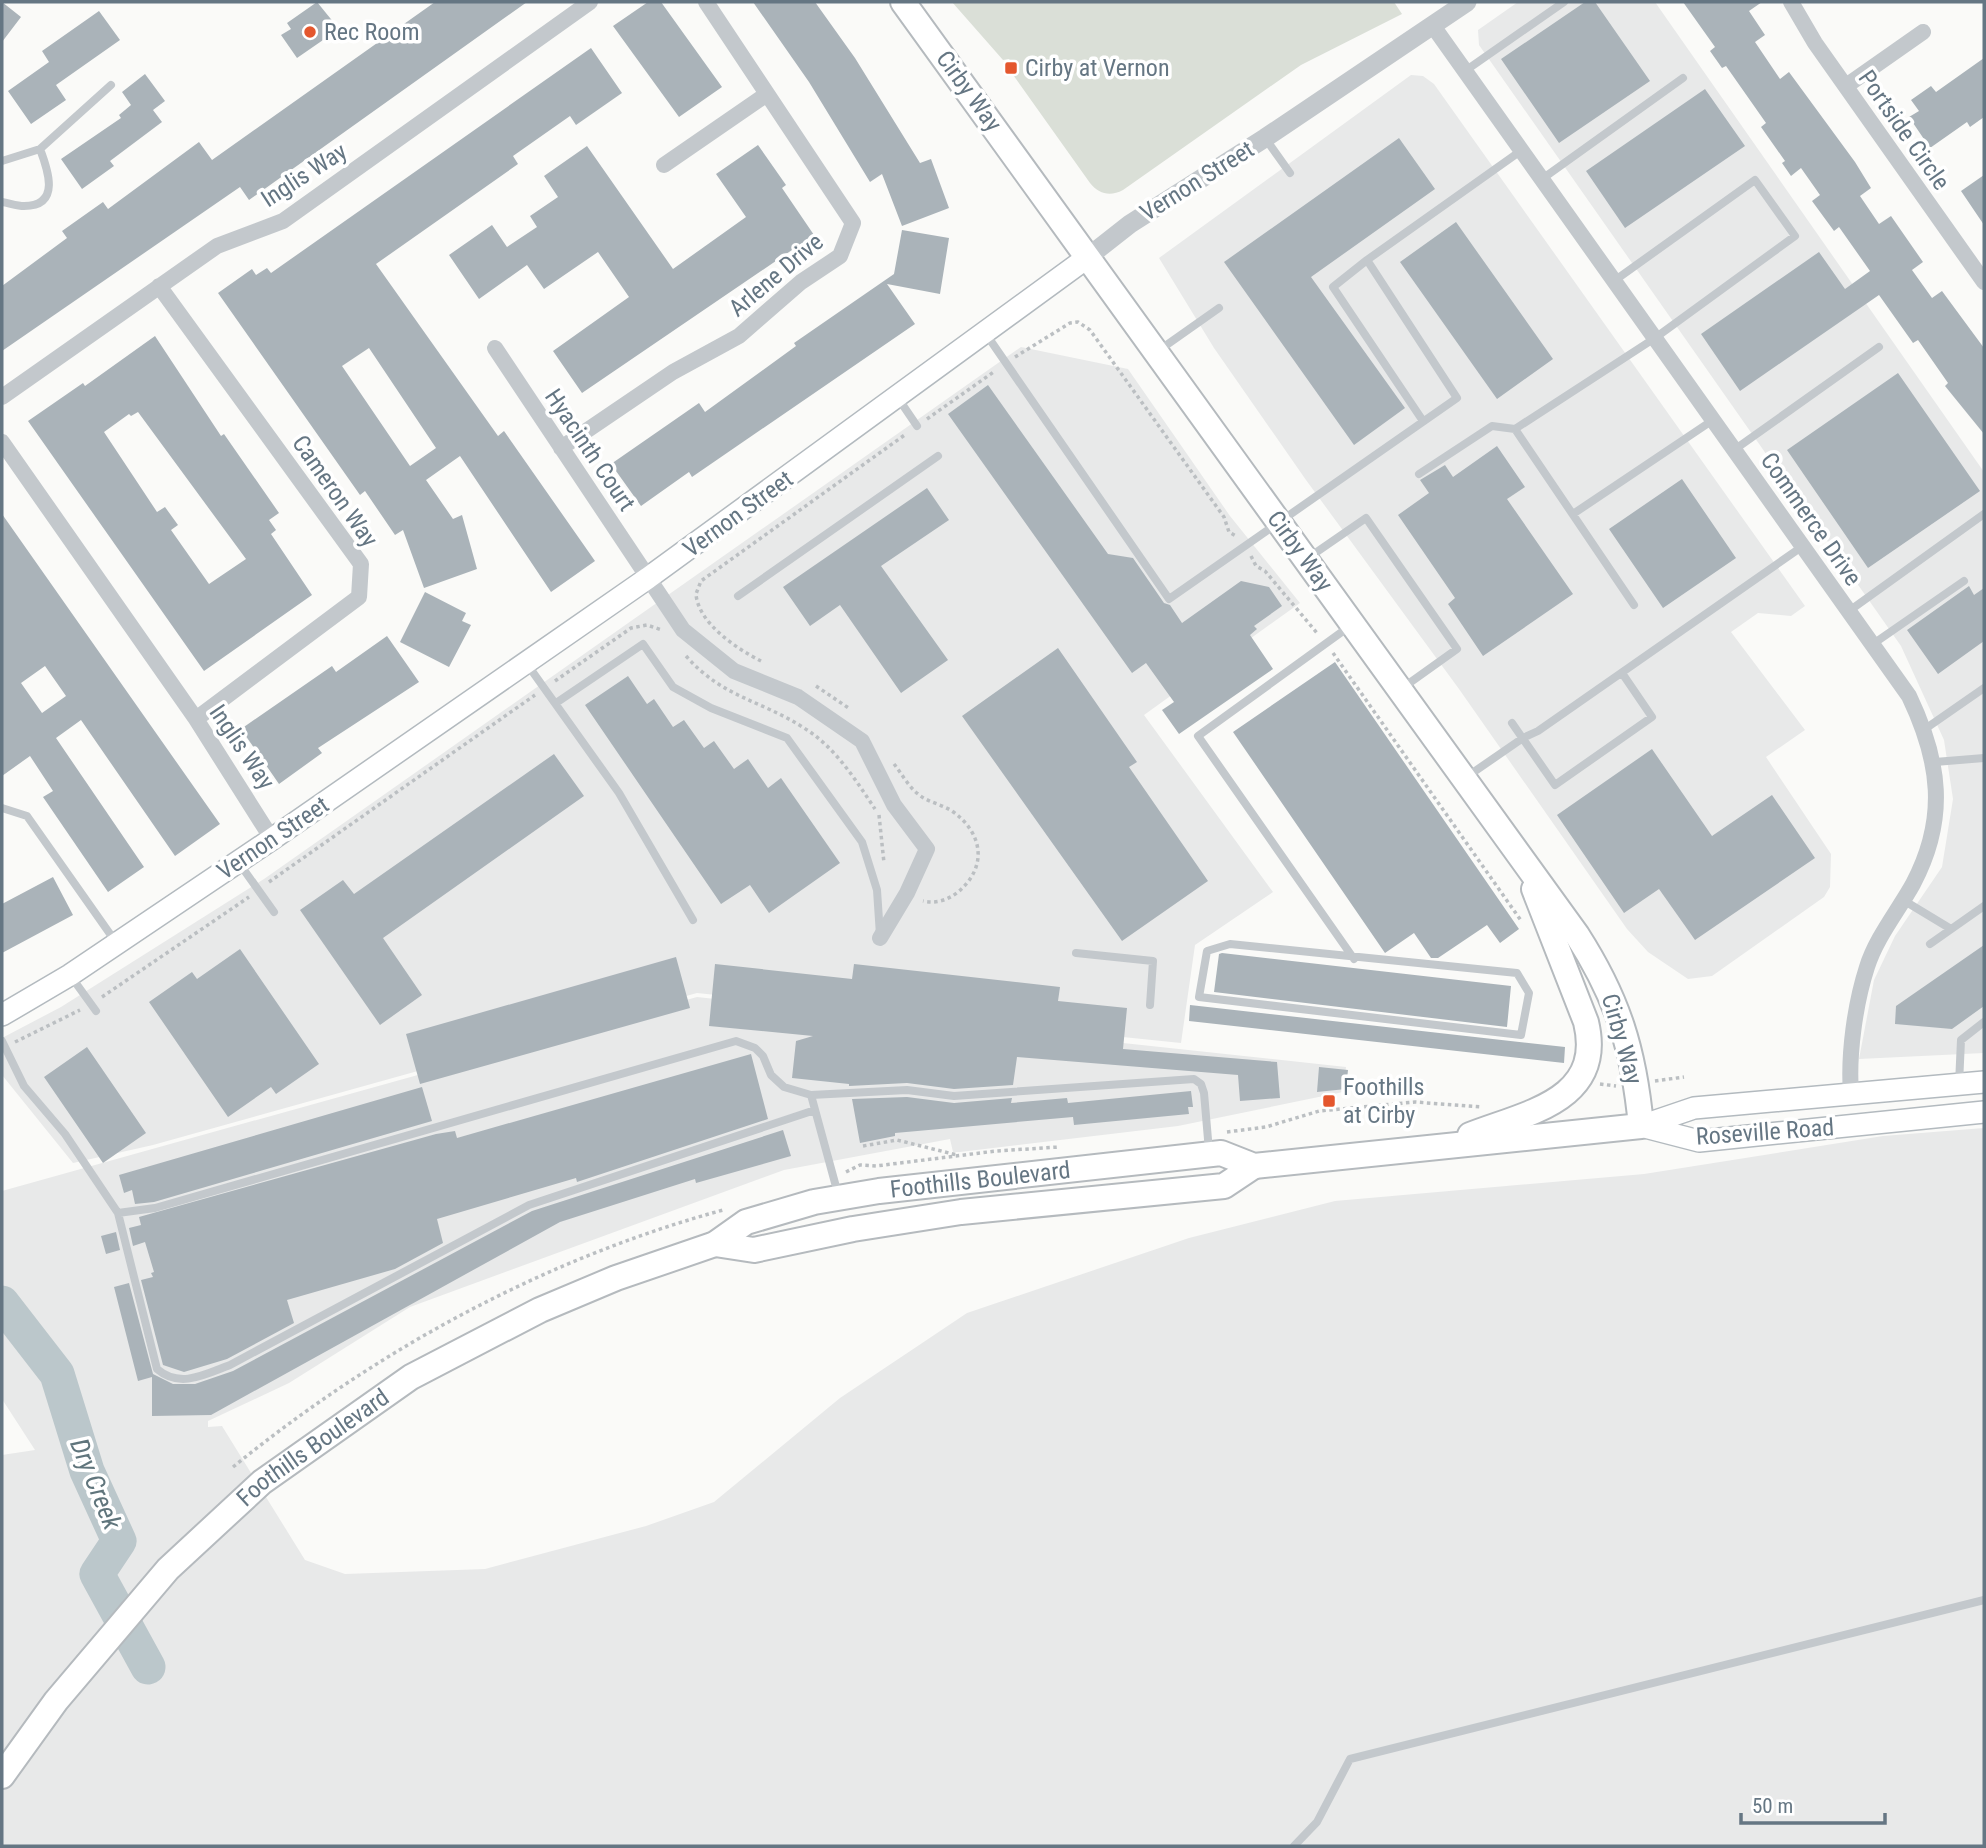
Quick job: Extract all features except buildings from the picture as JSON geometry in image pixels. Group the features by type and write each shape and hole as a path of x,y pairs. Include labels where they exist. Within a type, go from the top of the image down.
{"main road":[{"name":"Cirby Way","path":"903,2 1462,780 1577,935 1609,989 1634,1065 1641,1126"},
{"name":"Vernon Street","path":"2,1016 70,975 272,839 648,578 1088,257"},
{"path":"1436,1148 1549,1104 1571,1089 1588,1062 1589,1038 1586,1022 1524,861"},
{"name":"Roseville Road","path":"1641,1126 1694,1108 1984,1082"},
{"name":"Roseville Road","path":"1641,1126 1699,1141 1984,1112"},
{"name":"Foothills Boulevard","path":"2,1776 64,1692 160,1578 262,1482 411,1377 476,1342 616,1278 715,1244 746,1222 839,1197 1209,1154 1221,1153 1254,1166 1641,1126"},
{"name":"Foothills Boulevard","path":"715,1244 754,1250 841,1231 961,1212 1224,1186 1254,1166"}],"street":[{"name":"Inglis Way","path":"2,397 217,246 283,221 590,2"},
{"name":"Arlene Drive","path":"561,448 673,372 739,336 801,282 839,256 853,223 706,2"},
{"name":"Vernon Street","path":"1088,257 1130,224 1265,138 1467,2"},
{"name":"Portside Circle","path":"1791,2 1802,23 1984,282"},
{"name":"Commerce Drive","path":"1433,26 1873,644 1909,696 1925,729 1935,762 1936,800 1930,841 1903,900 1867,967 1849,1063 1851,1093"},
{"path":"1846,86 1923,32"},
{"path":"664,165 767,94"},
{"name":"Cameron Way","path":"159,286 362,564 359,597 196,719"},
{"name":"Hyacinth Court","path":"495,348 683,630 734,671 798,696 862,741 894,805 927,849 907,892 880,938"},
{"name":"Inglis Way","path":"2,442 196,719 272,839"}],"lane":[{"path":"1465,71 1564,2"},
{"path":"1542,179 1684,78"},
{"path":"2,161 40,149 111,85"},
{"path":"1265,138 1290,173"},
{"path":"2,202 25,206 42,201 49,190 51,177 40,149"},
{"path":"1423,421 1333,287 1522,150"},
{"path":"1419,474 1492,426 1515,429 1654,338 1795,236 1755,180 1614,281"},
{"path":"986,334 1170,599 1457,398 1367,260"},
{"path":"1156,352 1219,308"},
{"path":"1734,450 1879,347"},
{"path":"898,398 917,426"},
{"path":"1573,514 1713,420"},
{"path":"1515,429 1634,605"},
{"path":"738,596 938,456"},
{"path":"1849,611 1984,514"},
{"path":"1306,560 1366,518 1457,649 1399,690"},
{"path":"1462,780 1522,738 1538,731 1803,546"},
{"path":"1873,644 1964,581"},
{"path":"1352,624 1198,736 1354,958 1517,973 1530,993 1521,1035 1199,996 1208,951 1230,944 1354,958"},
{"path":"556,703 643,644 673,687 711,708 787,738 862,842 877,890 880,938"},
{"path":"526,663 619,793 693,919"},
{"path":"1512,723 1555,785 1652,717 1622,673"},
{"path":"1925,729 1984,688"},
{"path":"1935,762 1984,758"},
{"path":"2,808 27,816 117,943"},
{"path":"238,862 274,912"},
{"path":"1903,900 1951,929"},
{"path":"1930,944 1984,906"},
{"path":"1076,953 1153,961 1150,1005"},
{"path":"70,975 96,1011"},
{"path":"1959,1084 1961,1040 1984,1021"},
{"path":"2,1041 24,1086 65,1134 118,1213 157,1369 174,1378 191,1380 230,1366 529,1205 593,1181 815,1110"},
{"path":"118,1213 155,1208 736,1041 755,1048 763,1056 771,1075 784,1087 811,1095 907,1090 954,1096 1194,1079 1201,1084 1204,1093 1209,1154"},
{"path":"811,1095 839,1197"},
{"path":"1294,1846 1317,1822 1350,1759 1984,1600"}],"path":[{"path":"863,1146 897,1140 959,1155"}],"shaded area":[{"path":"952,2 1394,2 1402,14 1301,65 1123,190 1109,194 1097,190 1090,183 1011,72 1016,69 1009,59 1003,60"},
{"path":"1518,2 1655,2 1984,472 1984,1053 1859,1059 1874,980 1895,936 1942,867 1953,799 1944,740 1901,646 1479,45 1478,30"},
{"path":"1411,75 1423,76 1434,84 1805,606 1791,616 1758,613 1731,632 1805,730 1766,757 1831,854 1830,887 1824,897 1712,976 1688,979 1648,952 1627,929 1459,689 1306,480 1214,348 1159,258"},
{"path":"1021,347 1128,369 1230,516 1300,603 1144,715 1273,892 1195,945 1181,1043 697,993 153,1145 73,1163 2,1075 2,1038 61,1007 264,879"},
{"path":"697,997 1346,1067 1343,1092 1178,1126 960,1152 953,1152 950,1139 784,1170 410,1307 289,1383 208,1421 208,1427 222,1426 305,1560 345,1574 485,1569 646,1526 714,1502 840,1398 967,1313 1189,1238 1335,1201 1644,1174 1883,1136 1984,1128 1984,1846 2,1846 2,1455 35,1450 2,1399 2,1191"}],"waterway":[{"name":"Dry Creek","path":"2,1303 57,1374 87,1471 119,1541 97,1574 148,1667"}],"place":[{"name":"Rec Room","path":"310,32"},
{"name":"Cirby at Vernon","path":"1011,68"},
{"name":"Foothills at Cirby","path":"1329,1101"}]}
